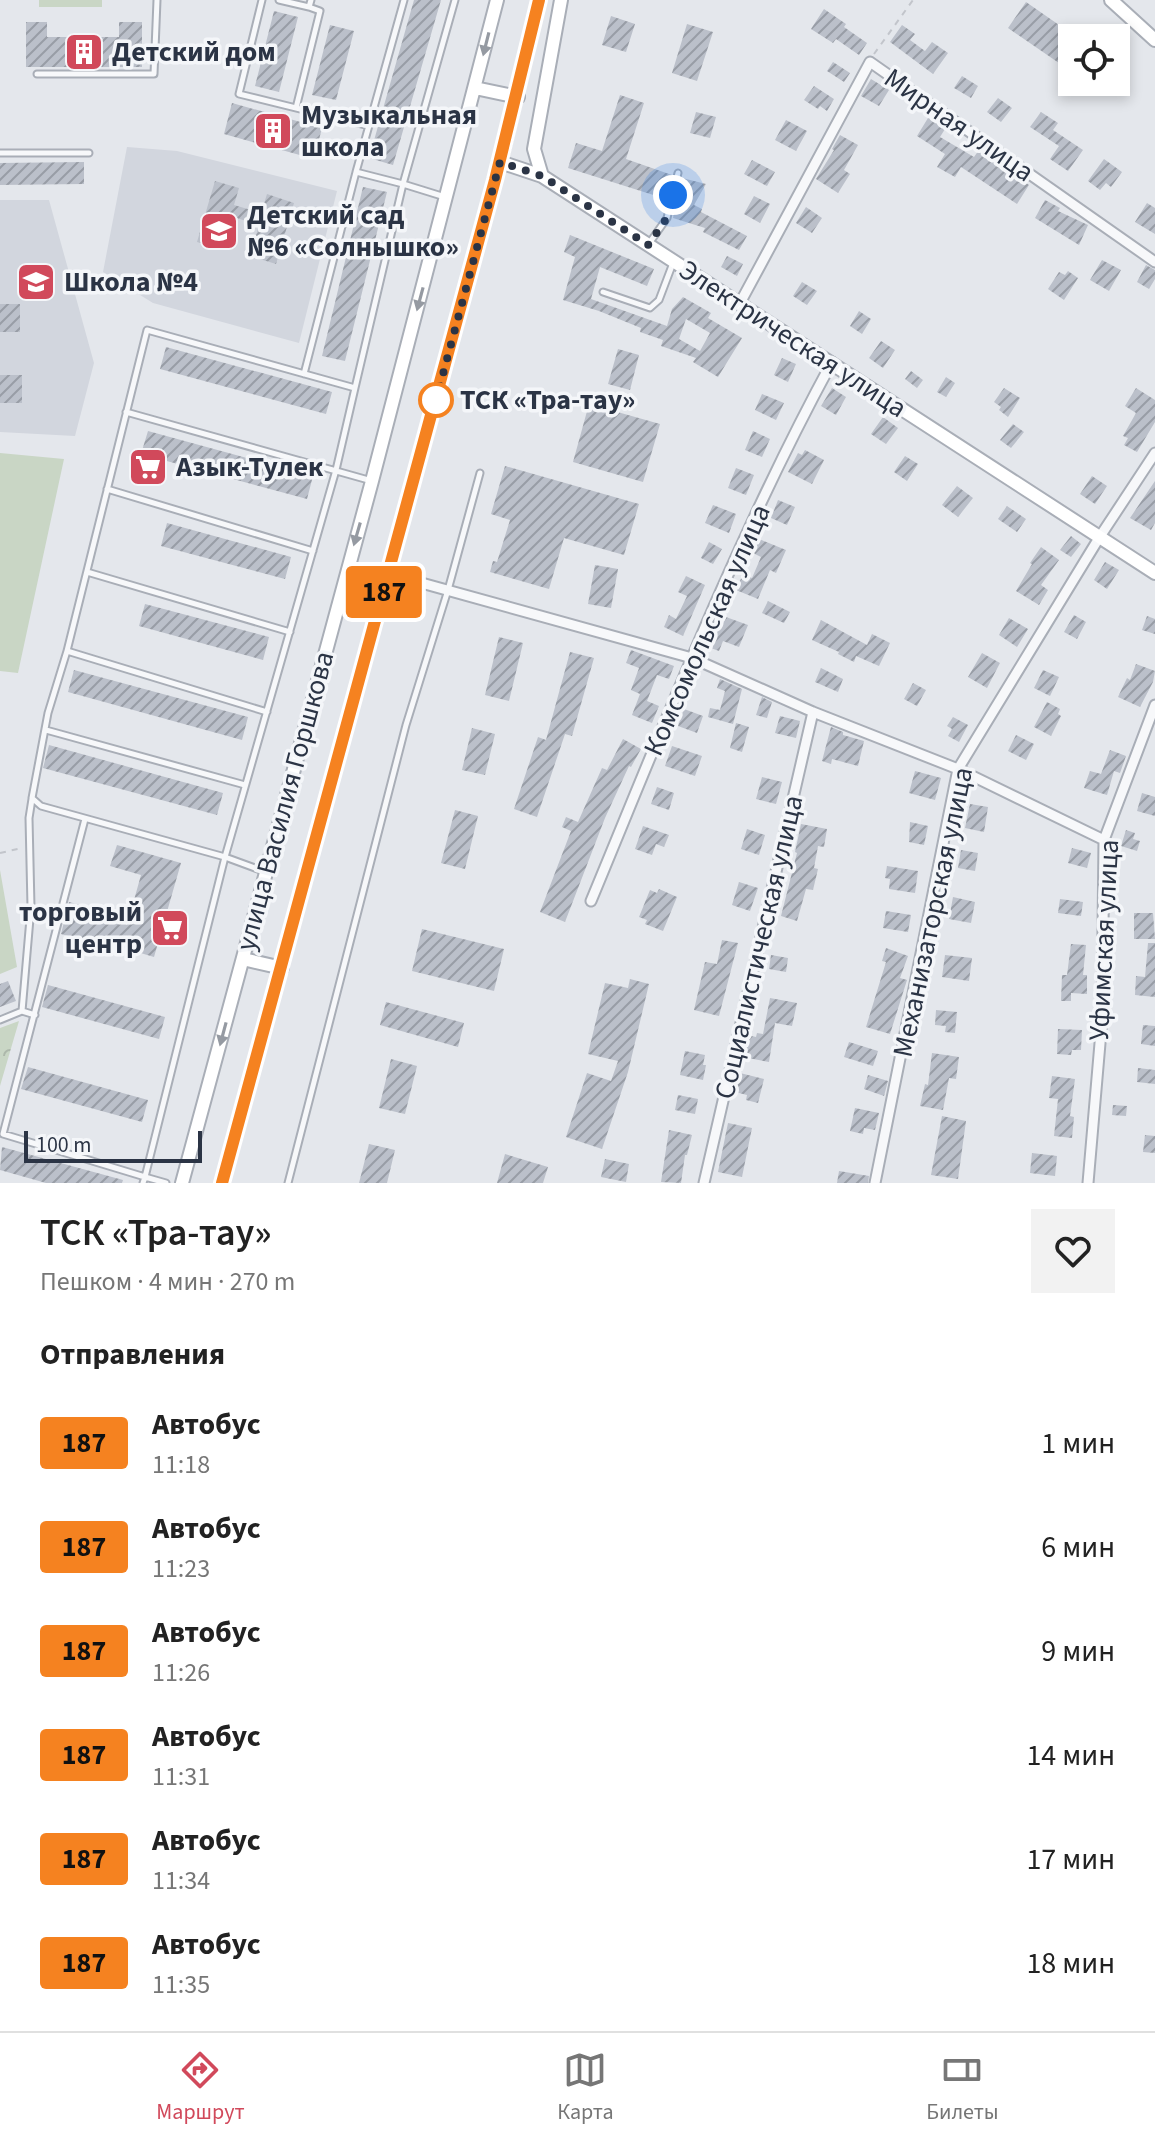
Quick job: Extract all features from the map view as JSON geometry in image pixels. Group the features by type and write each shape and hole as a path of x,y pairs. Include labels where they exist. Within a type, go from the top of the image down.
{"main road":[{"name":"улица Василия Горшкова","path":"182,1183 372,481 497,0"},
{"name":"улица Василия Горшкова","path":"222,1183 518,97 539,0"},
{"path":"542,176 534,149 561,0"},
{"path":"1111,0 1155,40"},
{"path":"475,88 518,97"},
{"name":"Электрическая улица","path":"500,162 542,176 1155,573"},
{"path":"243,959 282,968"}],"street":[{"name":"Мирная улица","path":"740,303 870,62 1155,262"},
{"name":"Комсомольская улица","path":"591,901 692,658 804,414 832,362"},
{"name":"Механизаторская улица","path":"875,1183 958,769 1099,538 1155,453"},
{"path":"389,574 692,658 813,712 958,769 1104,840"},
{"name":"Уфимская улица","path":"1088,1183 1102,1020 1104,840 1155,705"},
{"name":"Социалистическая улица","path":"704,1183 813,712"}],"lane":[{"path":"37,74 154,74 157,0"},
{"path":"262,0 239,94 369,126"},
{"path":"279,0 310,3 320,11 296,108"},
{"path":"304,374 404,0"},
{"path":"144,1180 225,857 336,470 403,184 455,0"},
{"path":"0,153 89,153"},
{"path":"356,172 447,198"},
{"path":"648,245 667,218 678,173"},
{"path":"603,292 650,308 659,300 674,262"},
{"path":"22,1011 31,907 32,798 48,713 67,651 147,330 355,388"},
{"path":"126,412 372,481"},
{"path":"288,1183 406,725 480,473"},
{"path":"107,489 313,551"},
{"path":"87,572 290,632"},
{"path":"67,651 267,712"},
{"path":"46,730 245,785"},
{"path":"32,798 41,806 225,857 267,872"},
{"path":"0,1143 85,819"},
{"path":"0,1020 22,1011 35,1015"},
{"path":"3,1134 144,1180 166,1183"}],"path":[{"path":"870,62 880,43 913,0"},
{"path":"0,853 30,846"}],"shaded area":[{"name":"Детский сад №6 «Солнышко»","path":"127,147 177,151 337,191 299,343 153,303 103,272"},
{"name":"Школа №4","path":"0,200 49,200 94,363 75,436 0,432"}],"green space":[{"path":"39,0 102,0 102,7 39,7"},
{"path":"0,453 64,459 18,673 0,671"},
{"path":"0,870 17,967 0,974"},
{"path":"19,1021 0,1086 0,1028"}],"building":[{"path":"414,0 441,0 393,165 369,158"},
{"path":"1026,2 1058,24 1058,62 1008,28"},
{"path":"824,9 867,43 859,55 836,39 833,43 811,29"},
{"path":"274,11 298,17 279,92 255,86"},
{"path":"611,16 635,24 626,52 602,45"},
{"name":"Детский дом","path":"26,22 47,22 47,37 119,37 119,22 142,22 142,67 26,67"},
{"path":"687,24 713,32 697,81 672,73"},
{"path":"330,25 354,31 336,100 312,95"},
{"path":"902,25 915,34 910,40 925,51 932,42 948,53 933,74 890,42"},
{"path":"833,62 850,73 844,82 827,71"},
{"path":"962,76 978,86 971,98 954,88"},
{"path":"871,79 889,90 879,106 861,96"},
{"path":"814,86 834,99 827,111 804,100"},
{"path":"620,95 644,103 626,159 672,175 666,199 568,168 576,143 602,151"},
{"path":"998,98 1012,108 1001,122 987,112"},
{"name":"Музыкальная школа","path":"232,103 322,128 314,159 224,134"},
{"path":"696,112 716,117 710,138 690,133"},
{"path":"1041,112 1058,123 1053,130 1083,150 1068,171 1050,159 1059,146 1030,127"},
{"path":"928,118 945,129 940,137 974,157 979,150 1029,185 1017,204 961,167 955,177 937,167 945,154 917,136"},
{"path":"786,120 807,131 796,151 775,140"},
{"path":"840,135 858,145 844,170 850,174 838,193 816,179"},
{"path":"1104,159 1122,172 1111,187 1106,183 1100,190 1088,181"},
{"path":"752,160 775,172 767,186 744,174"},
{"path":"84,162 84,184 0,185 0,163"},
{"path":"682,178 706,184 694,205 702,209 701,212 747,236 739,250 703,232 705,228 673,218"},
{"path":"215,181 239,188 234,205 261,213 267,194 294,203 276,264 250,256 259,225 230,216 220,249 197,242"},
{"path":"363,187 387,192 345,361 322,356"},
{"path":"754,196 770,204 760,223 744,214"},
{"path":"1045,200 1060,208 1058,211 1088,225 1079,245 1035,218"},
{"path":"1147,203 1155,208 1155,234 1135,222"},
{"path":"806,207 822,218 812,233 796,223"},
{"path":"570,235 654,269 647,286 600,267 591,299 667,326 672,309 683,297 711,313 708,318 742,338 718,377 693,362 696,358 661,346 663,340 640,332 641,328 563,300 575,257 564,252","holes":["686,319 710,333 700,351 679,339"]},
{"path":"727,256 743,264 737,276 721,267"},
{"path":"1102,260 1121,270 1109,291 1090,280"},
{"path":"1146,265 1155,270 1155,279 1149,289 1137,282"},
{"path":"1068,271 1078,278 1064,300 1048,289 1059,272 1065,275"},
{"path":"802,282 817,291 807,305 793,296"},
{"path":"0,304 20,304 20,332 0,332"},
{"path":"859,311 871,319 862,334 850,326"},
{"path":"881,341 895,350 883,368 869,358"},
{"path":"166,347 332,392 326,414 160,369"},
{"path":"618,349 639,355 630,390 608,384"},
{"path":"782,358 796,364 788,382 774,375"},
{"path":"911,371 923,380 917,388 905,379"},
{"path":"0,375 22,375 22,403 0,403"},
{"path":"946,377 955,383 946,397 937,392"},
{"path":"832,388 846,397 836,415 821,406"},
{"path":"1004,388 1020,398 1008,417 994,402"},
{"path":"1136,388 1155,400 1155,422 1137,452 1124,445 1128,438 1123,436 1136,413 1125,406"},
{"path":"762,394 784,403 776,420 755,410"},
{"path":"589,404 660,424 643,482 573,462"},
{"path":"883,417 898,428 886,444 871,434"},
{"path":"1013,424 1024,432 1011,448 1000,440"},
{"path":"148,431 313,476 307,499 141,454"},
{"path":"753,431 770,439 762,457 745,450"},
{"path":"805,450 824,460 812,484 788,472 798,453 802,455"},
{"path":"905,456 918,464 907,481 894,472"},
{"path":"505,466 639,504 624,555 564,538 549,589 490,572 493,561 497,562 510,520 491,514"},
{"path":"736,468 754,475 746,495 728,488"},
{"path":"1092,476 1107,486 1095,504 1080,494"},
{"path":"1155,481 1155,523 1151,530 1130,518"},
{"path":"957,486 973,498 958,517 942,505"},
{"path":"778,500 795,507 787,525 771,518"},
{"path":"713,505 736,514 729,533 705,523"},
{"path":"1007,506 1026,519 1017,532 998,519"},
{"path":"167,523 291,557 285,579 161,546"},
{"path":"1071,536 1081,544 1071,557 1060,550"},
{"path":"759,539 786,550 776,573 770,570 758,599 736,590 743,574 752,578 761,557 753,553"},
{"path":"709,542 722,549 713,564 701,558"},
{"path":"1041,547 1059,560 1041,585 1048,590 1039,605 1016,591"},
{"path":"1105,562 1119,570 1107,589 1094,580"},
{"path":"595,565 618,569 611,608 588,604"},
{"path":"686,576 705,585 683,636 664,627 669,615 676,619 687,596 678,592"},
{"path":"768,601 790,612 784,623 762,613"},
{"path":"145,604 269,637 263,660 139,626"},
{"path":"1074,615 1086,622 1077,639 1064,632"},
{"path":"1147,616 1155,619 1155,634 1142,630"},
{"path":"726,617 748,625 739,647 723,641 719,651 708,647 717,623 722,626"},
{"path":"1009,618 1028,629 1017,647 999,635"},
{"path":"821,620 867,645 872,634 890,643 879,666 856,656 854,662 812,640"},
{"path":"499,637 523,643 509,701 485,695"},
{"path":"631,650 674,666 669,679 657,675 647,701 659,706 652,723 632,715 640,694 631,690 639,668 626,663"},
{"path":"570,652 594,658 572,736 565,734 537,817 514,809 538,737 546,740"},
{"path":"982,653 1000,663 987,688 968,677"},
{"path":"1136,664 1155,671 1140,707 1118,697"},
{"path":"821,668 843,679 838,692 815,682"},
{"path":"74,670 248,717 242,740 68,692"},
{"path":"1043,670 1059,677 1050,696 1034,688"},
{"path":"720,679 742,689 733,724 708,717 710,708 720,710 725,691 717,688"},
{"path":"913,683 926,690 917,706 904,699"},
{"path":"762,697 772,702 767,718 756,715"},
{"path":"1047,702 1060,709 1058,714 1061,716 1051,736 1034,727"},
{"path":"684,709 703,716 697,733 678,726"},
{"path":"780,716 800,721 796,738 775,733"},
{"path":"953,717 968,725 959,742 948,736 952,729 947,726"},
{"path":"736,723 749,727 742,752 730,748"},
{"path":"831,727 843,732 843,735 864,741 858,766 832,759 831,764 822,761"},
{"path":"472,728 495,734 485,775 462,770"},
{"path":"1016,735 1034,744 1026,760 1008,751"},
{"path":"623,739 641,749 629,766 605,818 565,922 540,912 571,831 562,827 566,817 578,822 602,768 607,770"},
{"path":"49,745 223,793 217,815 43,768"},
{"path":"672,746 702,756 695,776 665,766"},
{"path":"1110,750 1126,756 1120,773 1114,771 1107,795 1084,788 1090,771 1101,774"},
{"path":"915,771 941,778 935,800 909,793"},
{"path":"762,777 782,782 776,804 756,799"},
{"path":"657,787 674,793 669,810 651,804"},
{"path":"1142,793 1155,797 1155,816 1137,811"},
{"path":"970,804 988,807 984,832 965,828"},
{"path":"455,810 478,816 465,869 441,863"},
{"path":"910,822 928,826 924,845 909,842"},
{"path":"801,824 827,829 824,847 818,846 814,868 818,869 813,890 806,889 797,921 781,916"},
{"path":"643,826 669,835 664,847 656,844 652,855 635,849"},
{"path":"747,829 765,835 759,855 741,849"},
{"path":"1126,830 1135,833 1133,839 1140,841 1137,851 1121,846"},
{"path":"117,845 181,863 154,957 90,938 89,942 61,934 69,902 97,909 96,916 127,925 141,875 110,866"},
{"path":"1072,848 1091,853 1087,868 1068,863"},
{"path":"961,850 978,853 975,871 958,868"},
{"path":"887,866 918,871 915,893 889,889 890,879 885,878"},
{"path":"739,882 758,888 750,911 732,905"},
{"path":"659,889 677,897 663,931 645,924 647,920 639,917 650,890 657,893"},
{"path":"953,897 975,902 971,923 949,919"},
{"path":"1060,899 1083,902 1081,916 1058,913"},
{"path":"886,911 911,915 908,932 883,928"},
{"path":"1134,913 1153,913 1155,939 1134,939"},
{"path":"422,929 504,949 494,991 412,971"},
{"path":"722,940 738,943 719,1016 694,1010 705,962 717,964"},
{"path":"1148,943 1155,943 1155,997 1135,995 1136,976 1145,977"},
{"path":"1071,944 1086,945 1083,975 1087,975 1087,994 1071,993 1071,1001 1061,1001 1062,975 1067,975"},
{"path":"886,948 908,956 900,978 907,980 890,1034 866,1027 886,962 882,961"},
{"path":"771,955 788,958 786,972 769,969"},
{"path":"945,955 972,958 969,981 942,977"},
{"path":"630,979 649,984 628,1072 602,1149 566,1137 587,1073 611,1081 618,1061 588,1054 605,983 628,988"},
{"path":"8,981 16,1001 0,1007 0,984"},
{"path":"48,985 165,1017 159,1039 42,1007"},
{"path":"770,998 797,1003 792,1026 775,1023 769,1062 743,1057 747,1035 756,1037 757,1033 763,1034"},
{"path":"386,1002 464,1023 458,1047 380,1025"},
{"path":"936,1010 957,1012 955,1033 945,1032 946,1026 935,1025"},
{"path":"1143,1025 1155,1026 1155,1046 1141,1044"},
{"path":"1058,1029 1082,1030 1081,1050 1072,1050 1071,1055 1057,1054"},
{"path":"849,1042 878,1051 873,1066 844,1057"},
{"path":"685,1051 705,1055 703,1080 680,1075"},
{"path":"932,1053 959,1057 956,1079 949,1078 943,1110 920,1106 925,1084 928,1085"},
{"path":"391,1059 417,1066 405,1114 379,1108"},
{"path":"28,1067 148,1100 142,1122 21,1089"},
{"path":"1138,1068 1155,1070 1155,1084 1137,1082"},
{"path":"740,1073 764,1079 758,1103 746,1100 747,1095 735,1092"},
{"path":"868,1075 888,1081 884,1096 864,1089"},
{"path":"1052,1076 1075,1079 1070,1116 1074,1117 1072,1138 1054,1136 1058,1099 1049,1098"},
{"path":"678,1095 698,1099 695,1114 675,1110"},
{"path":"1113,1105 1127,1106 1126,1116 1112,1115"},
{"path":"855,1108 879,1113 875,1130 864,1128 863,1134 850,1131"},
{"path":"942,1116 966,1121 958,1179 931,1175"},
{"path":"728,1123 752,1128 742,1177 718,1172"},
{"path":"669,1130 692,1135 681,1183 661,1182"},
{"path":"1145,1135 1155,1136 1155,1153 1143,1152"},
{"path":"369,1144 395,1150 387,1183 359,1183"},
{"path":"2,1147 123,1180 122,1183 46,1183 0,1170"},
{"path":"1032,1153 1057,1156 1055,1176 1030,1173"},
{"path":"505,1154 548,1167 543,1183 497,1183"},
{"path":"605,1159 629,1164 626,1182 601,1177"},
{"path":"839,1171 869,1176 868,1183 837,1183"}],"bus line":[{"name":"187","path":"222,1183 523,76 539,0"}],"place":[{"name":"Детский дом","path":"84,52"},
{"name":"Музыкальная школа","path":"273,131"},
{"name":"Детский сад №6 «Солнышко»","path":"219,231"},
{"name":"Школа №4","path":"36,282"},
{"name":"ТСК «Тра-тау»","path":"436,400"},
{"name":"Азык-Тулек","path":"148,467"},
{"name":"торговый центр","path":"170,928"}],"route":[{"path":"436,400 500,162 542,176 648,245 667,218 673,195"}]}
